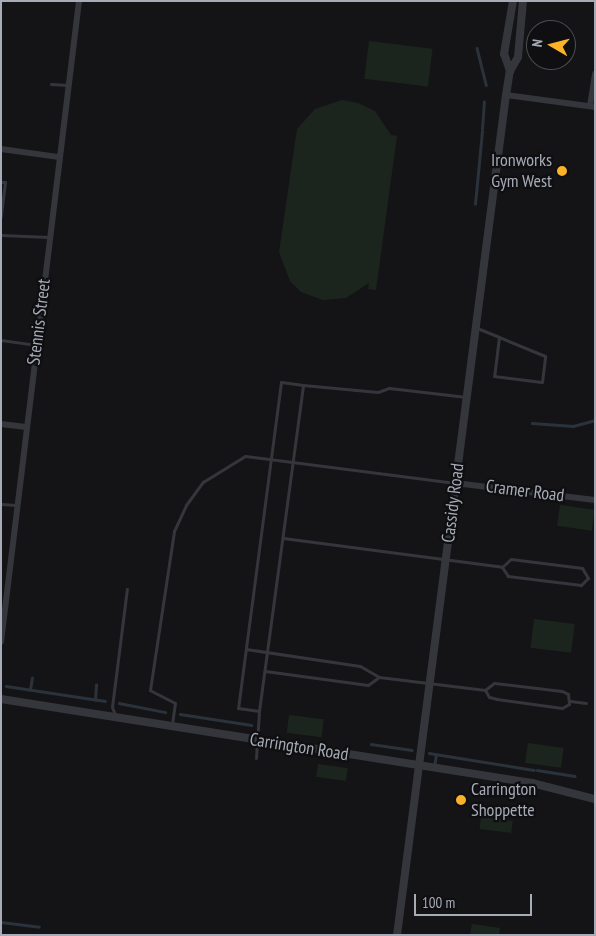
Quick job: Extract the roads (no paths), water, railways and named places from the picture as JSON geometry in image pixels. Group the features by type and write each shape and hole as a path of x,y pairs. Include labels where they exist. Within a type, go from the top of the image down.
{"street":[{"name":"Stennis Street","path":"1,642 79,1"},
{"name":"Cassidy Road","path":"510,70 504,54 513,1"},
{"name":"Cassidy Road","path":"397,935 506,95 510,70 518,56 522,1"},
{"path":"506,95 592,107 595,73"},
{"path":"1,150 59,157"},
{"path":"1,424 26,427"},
{"name":"Cramer Road","path":"455,483 595,500"},
{"name":"Carrington Road","path":"1,699 532,783 595,799"}],"lane":[{"path":"51,84 68,85"},
{"path":"1,182 5,182 1,217"},
{"path":"1,235 49,237"},
{"path":"476,328 499,337 545,356 542,382 494,376 499,337"},
{"path":"1,340 36,345"},
{"path":"259,711 238,708 281,382 378,392 389,388 467,397"},
{"path":"256,758 259,711 303,385"},
{"path":"172,725 175,703 150,690 174,531 186,504 203,482 245,456 455,483"},
{"path":"1,504 17,506"},
{"path":"283,538 502,567 508,576 581,585 588,578"},
{"path":"502,567 511,559 582,568 588,578"},
{"path":"588,578 595,579"},
{"path":"116,718 112,707 127,589"},
{"path":"246,649 360,666 379,677 485,690 494,683 562,691 568,694 570,701 567,708 562,708 496,699 489,697 485,690"},
{"path":"265,671 368,685 379,677"},
{"path":"570,701 586,703"}],"waterway":[{"path":"477,48 486,85"},
{"path":"482,129 484,102"},
{"path":"475,204 482,131"},
{"path":"532,423 573,426 595,420"},
{"path":"30,690 32,678"},
{"path":"95,700 96,685"},
{"path":"6,686 105,701"},
{"path":"119,703 165,712"},
{"path":"180,714 251,725"},
{"path":"371,744 412,750"},
{"path":"429,753 534,770"},
{"path":"434,767 436,755"},
{"path":"537,770 575,776"},
{"path":"1,922 39,927"}],"place":[{"name":"Ironworks Gym West","path":"562,171"},
{"name":"Carrington Shoppette","path":"461,800"}]}
